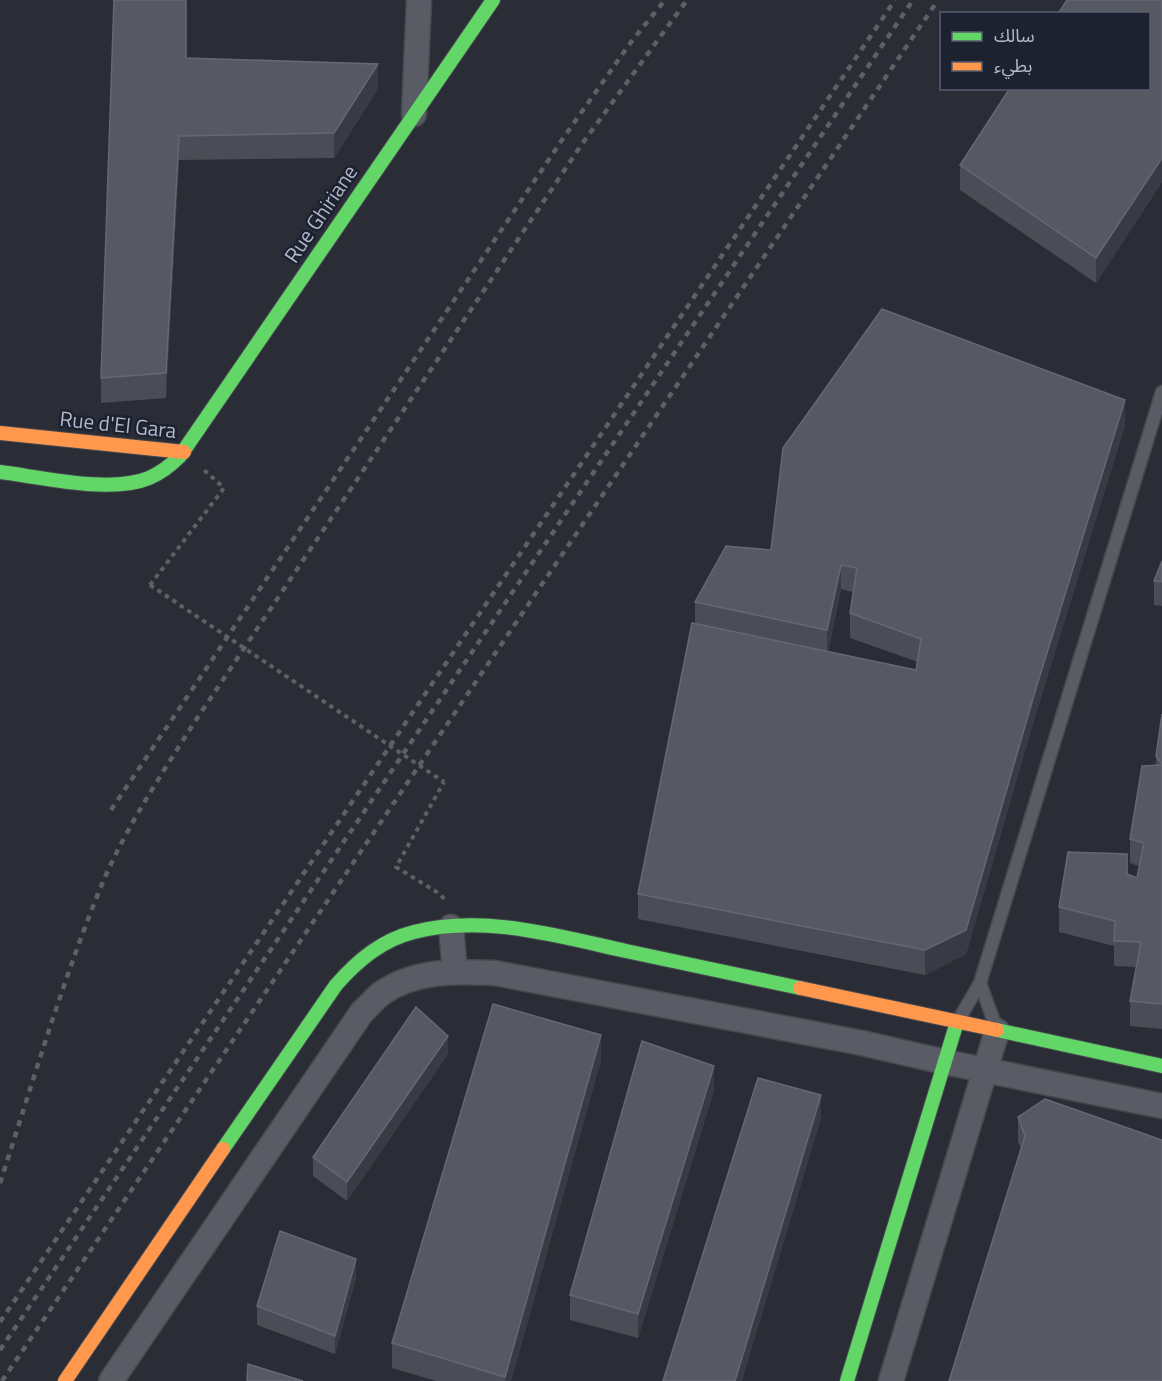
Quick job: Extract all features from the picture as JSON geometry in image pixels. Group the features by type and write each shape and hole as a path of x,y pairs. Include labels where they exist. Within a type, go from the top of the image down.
{"street":[{"path":"414,115 419,0"},
{"name":"Rue Ghiriane","path":"184,452 493,0"},
{"name":"Rue d'El Gara","path":"0,433 184,452"},
{"name":"Rue d'El Gara","path":"0,472 90,483 138,481 161,472 184,452"},
{"path":"451,927 455,972"},
{"path":"65,1381 336,984 357,963 378,947 397,937 451,927 507,928 543,933 1162,1066"},
{"path":"111,1381 362,1012 382,993 403,981 422,975 455,972 495,973 862,1042 986,1071 1162,1106"},
{"path":"847,1381 957,1022"},
{"path":"891,1381 997,1030"},
{"path":"1097,1093 1106,1055"}],"lane":[{"path":"957,1022 980,983 1162,392"},
{"path":"980,983 997,1030"}],"path":[{"path":"224,488 150,585 444,782 396,867 440,894 447,902 451,927"}],"building":[{"path":"114,0 186,0 186,58 378,64 334,133 179,136 166,373 101,378"},
{"path":"1067,0 1162,0 1162,158 1096,258 960,165 1009,90 1150,90 1150,12 1059,12"},
{"path":"882,309 1125,400 1034,695 966,930 925,950 638,894 692,623 916,670 921,639 850,613 857,568 841,565 827,630 695,602 726,546 771,550 783,448"},
{"path":"1162,561 1162,582 1154,581"},
{"path":"1162,714 1162,764 1156,756"},
{"path":"1162,765 1162,1004 1130,1001 1141,942 1114,941 1115,921 1059,907 1068,852 1127,854 1127,874 1137,878 1144,843 1130,839 1142,766"},
{"path":"493,1004 601,1035 505,1377 392,1343"},
{"path":"416,1007 448,1036 347,1182 313,1157"},
{"path":"642,1041 714,1066 638,1314 570,1295"},
{"path":"758,1078 821,1095 735,1381 663,1381"},
{"path":"1045,1099 1162,1140 1162,1381 949,1381 1025,1136 1018,1117"},
{"path":"280,1231 356,1259 335,1336 257,1306"},
{"path":"248,1364 303,1381 247,1381"}],"railway":[{"path":"111,810 564,137 631,42 665,0"},
{"path":"0,1183 72,962 109,868 143,804 194,723 582,144 687,0"},
{"path":"0,1322 895,0"},
{"path":"0,1350 913,0"},
{"path":"2,1381 938,0"}],"traffic: fast":[{"path":"0,472 76,483 115,485 149,478 177,459 493,0"},
{"path":"223,1149 336,985 371,952 391,940 414,932 467,925 521,929 800,988"},
{"path":"847,1381 957,1022"},
{"path":"997,1030 1162,1066"}],"traffic: slow":[{"path":"0,433 184,452"},
{"path":"800,988 997,1030"},
{"path":"65,1381 223,1149"}]}
